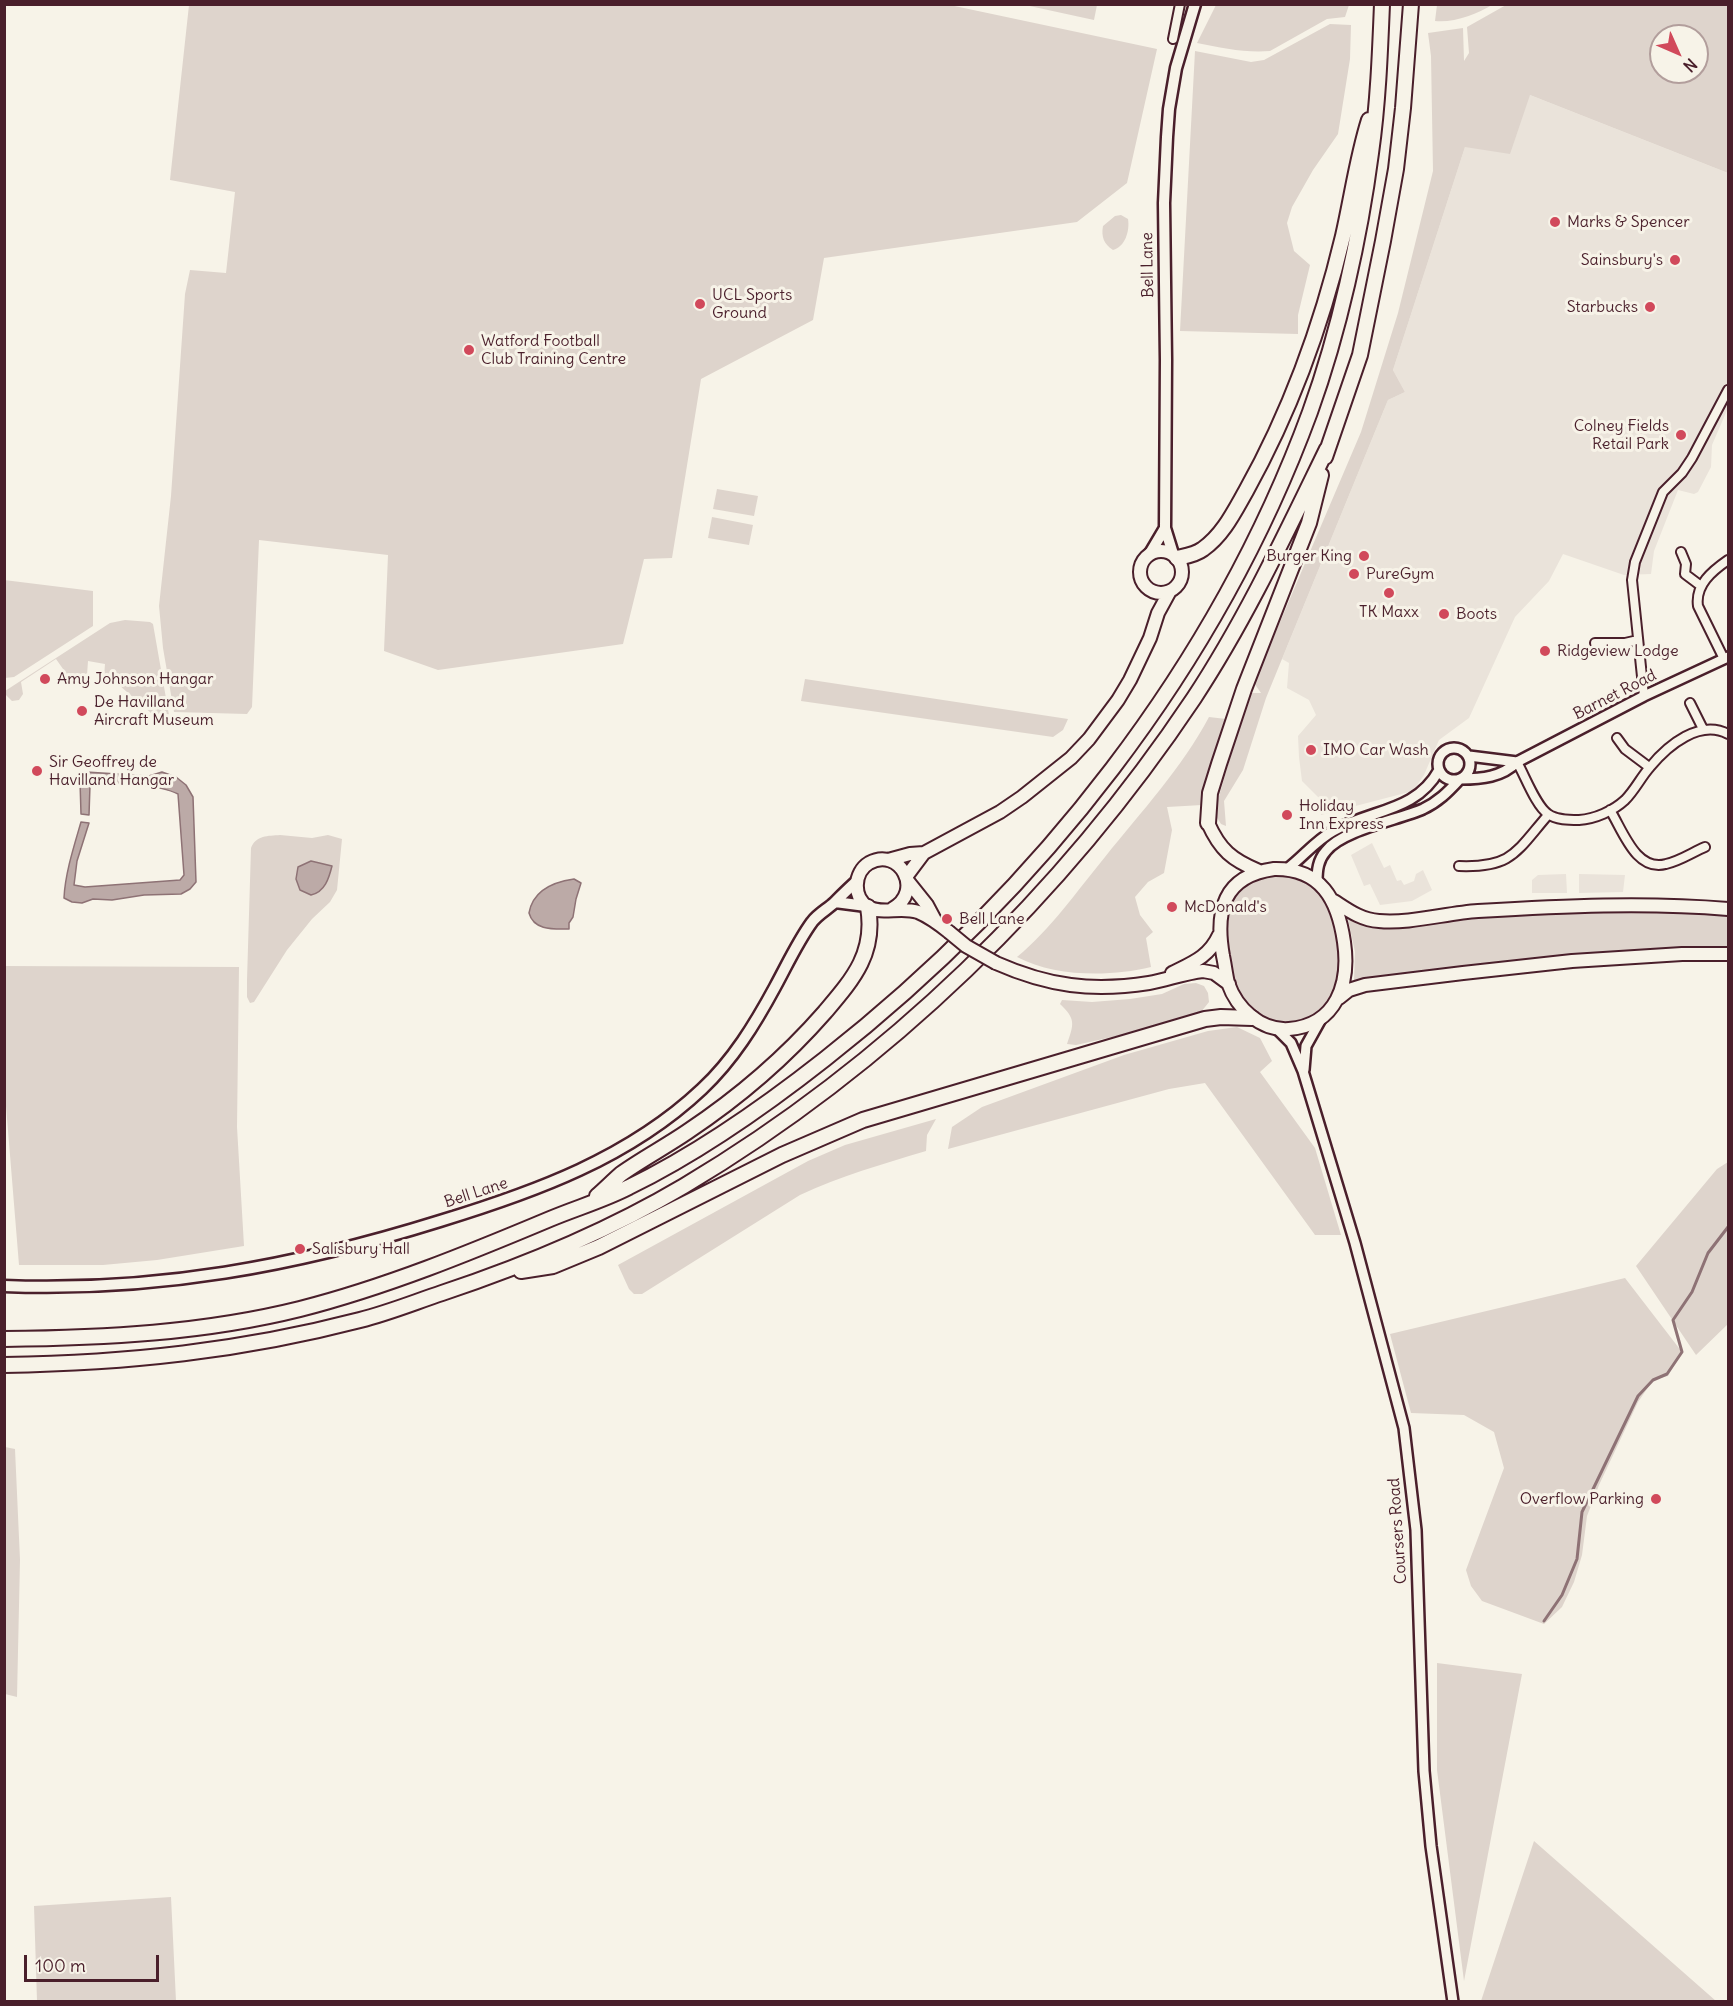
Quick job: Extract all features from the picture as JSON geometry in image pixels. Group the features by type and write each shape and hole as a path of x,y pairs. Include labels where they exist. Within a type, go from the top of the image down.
{"highway":[{"path":"4,1339 143,1334 215,1325 299,1309 375,1286 481,1248 626,1189 688,1155 807,1073 867,1026 923,976 1000,901 1088,800 1126,752 1215,615 1273,503 1310,411 1333,340 1361,218 1372,149 1382,4"},
{"path":"1208,823 1210,793 1219,764 1244,689 1309,523 1327,449 1360,356 1396,169 1411,4"},
{"path":"1175,556 1201,551 1223,529 1254,476 1282,419 1316,332 1343,237 1360,148 1377,94"},
{"path":"4,1365 120,1362 205,1352 287,1338 366,1319 498,1274 553,1252 682,1187 743,1149 852,1071 899,1032 981,955 1061,869 1106,816 1146,766 1219,658 1261,583 1327,449"},
{"path":"591,1202 620,1175 731,1101 784,1055 817,1021 845,989 863,962 869,941 870,919 867,906"},
{"path":"498,1274 553,1266 599,1247 782,1155 863,1120 1205,1019 1252,1018"}],"main road":[{"name":"Bell Lane","path":"1175,556 1165,528 1164,203 1169,109 1176,68 1195,4"},
{"path":"1149,555 1161,551 1175,556 1181,564 1182,576 1176,588 1156,593 1150,590 1140,576 1142,564 1165,528"},
{"path":"1150,590 1158,613"},
{"path":"867,906 859,897 857,881 864,866 872,862 924,853 1000,812 1040,784 1071,758 1089,739 1118,700 1140,661 1158,613 1170,591"},
{"path":"1208,823 1217,842 1227,854 1240,864 1259,871"},
{"path":"892,909 904,898 907,892 907,878 924,853"},
{"path":"888,860 901,868 936,921"},
{"path":"1728,909 1634,905 1535,908 1385,922 1354,914 1334,901 1317,882 1303,873 1287,868 1259,871 1244,879 1231,891 1221,909 1219,935 1229,984 1242,1007 1252,1018 1277,1029 1305,1026 1321,1019 1349,990 1365,985 1572,961 1682,954 1728,954"},
{"name":"Bell Lane","path":"4,1286 119,1284 188,1279 255,1268 393,1236 505,1201 582,1170 661,1123 704,1088 751,1029 810,925 824,909 857,881"},
{"path":"1334,901 1342,927 1347,957 1345,981 1339,999"},
{"path":"835,902 867,906 876,910 918,912 936,921 966,946 996,963 1021,974 1078,987 1119,988 1203,971 1214,973 1229,984"},
{"path":"1152,983 1204,956 1214,946 1219,935"}],"street":[{"path":"1173,39 1179,4"},
{"path":"1644,696 1632,580 1635,562 1663,492 1682,473 1696,452 1728,390"},
{"path":"1682,552 1686,564 1685,574 1701,586"},
{"path":"1726,658 1698,606 1697,599 1706,579 1728,560"},
{"path":"1595,643 1625,643 1638,640"},
{"name":"Barnet Road","path":"1460,780 1475,779 1509,770 1517,762 1644,696 1726,658"},
{"path":"1690,703 1703,729"},
{"path":"1287,868 1300,859 1316,842 1337,829 1360,818 1412,800 1428,788 1439,770 1440,756 1447,749 1458,748 1469,756 1517,762 1541,807 1548,815 1560,819 1584,820 1611,810 1631,793 1649,767 1678,742 1703,729 1713,729 1728,734"},
{"path":"1617,738 1625,749 1649,767"},
{"path":"1317,882 1320,860 1329,847 1372,826 1425,808 1448,793 1466,776 1471,766 1469,756"},
{"path":"1439,770 1449,780 1460,780"},
{"path":"1611,810 1635,853 1647,863 1657,866 1668,864 1705,847"},
{"path":"1459,866 1493,865 1503,861 1520,848 1548,815"},
{"name":"Coursers Road","path":"1303,1071 1306,1046 1321,1019"},
{"name":"Coursers Road","path":"1277,1029 1291,1043 1303,1071 1355,1243 1404,1428 1416,1530 1424,1771 1431,1845 1453,2001"}],"shaded area":[{"name":"Watford Football Club Training Centre","path":"945,4 1157,49 1127,183 1077,222 824,258 813,320 701,379 672,558 644,559 623,644 438,670 384,651 388,555 259,540 252,707 247,714 174,712 163,648 159,606 171,496 185,294 190,270 226,273 235,192 170,180 189,5"},
{"path":"1216,4 1349,5 1345,17 1327,19 1270,51 1252,51 1197,43"},
{"path":"1437,4 1492,5 1465,17 1450,21 1435,21"},
{"path":"1025,5 1097,5 1094,20"},
{"path":"1506,5 1728,5 1728,173 1530,95 1510,154 1465,147 1393,370 1405,392 1388,400 1266,698 1243,770 1224,801 1226,826 1221,824 1214,813 1249,693 1261,693 1254,683 1361,432 1398,313 1433,171 1431,56 1428,33 1463,28 1464,61 1469,53 1467,27"},
{"path":"1330,24 1351,25 1350,59 1338,134 1313,170 1292,207 1287,223 1294,251 1310,265 1298,315 1298,334 1180,331 1195,51 1251,62 1264,60"},
{"path":"1530,95 1728,173 1728,408 1712,445 1711,467 1698,492 1694,494 1678,490 1654,551 1651,574 1624,575 1563,554 1549,581 1515,617 1469,718 1439,740 1424,775 1413,791 1321,815 1319,798 1302,781 1299,757 1298,736 1316,715 1309,700 1287,688 1289,663 1282,659 1388,400 1405,392 1393,370 1465,147"},
{"path":"1121,215 1128,219 1127,233 1121,246 1113,250 1104,240 1103,226 1115,216"},
{"path":"717,489 758,496 754,516 713,509"},
{"path":"712,517 753,525 749,545 708,538"},
{"path":"4,580 93,591 93,626 14,677 5,678"},
{"path":"125,620 153,624 170,721 159,720 111,678 104,677 105,664 88,661 87,675 70,674 68,676 56,659 21,682 23,694 19,700 12,701 5,694 5,691 110,623"},
{"path":"805,679 1068,719 1063,730 1053,737 801,701"},
{"path":"1209,717 1226,719 1204,784 1202,805 1167,807 1172,830 1164,873 1148,882 1135,897 1140,915 1153,932 1146,938 1151,967 1101,974 1065,972 1032,964 1017,957 1052,922 1160,789 1186,754"},
{"path":"86,772 149,776 162,772 176,777 186,785 193,797 196,882 190,889 181,894 144,895 112,900 93,899 82,903 64,898 68,870 81,822 89,823 77,861 74,885 85,887 180,880 184,875 178,794 136,784 92,783 90,785 89,815 81,814 80,781"},
{"path":"280,835 312,838 328,835 342,839 337,890 330,902 312,919 287,950 254,1002 250,1003 247,997 247,980 251,848 259,838"},
{"path":"1372,843 1384,868 1390,865 1397,881 1401,880 1404,885 1414,881 1416,874 1423,870 1432,890 1412,901 1380,905 1370,884 1364,886 1351,855"},
{"path":"311,861 332,866 323,888 311,895 300,890 296,879 298,867"},
{"path":"1566,874 1567,893 1532,893 1532,880 1538,875"},
{"path":"1579,874 1625,875 1623,892 1579,893"},
{"path":"1284,875 1311,885 1327,903 1333,916 1341,969 1338,986 1324,1008 1307,1020 1283,1024 1269,1021 1257,1014 1240,991 1230,963 1227,932 1231,906 1243,888 1254,881"},
{"path":"574,879 581,883 569,929 545,928 535,923 529,913 539,893 559,882"},
{"path":"1652,911 1728,915 1728,949 1494,964 1354,981 1355,952 1348,919 1379,928 1506,915"},
{"path":"4,966 239,967 237,1127 244,1246 157,1260 103,1265 19,1265 5,1094"},
{"path":"1196,983 1204,986 1208,993 1209,1002 1201,1012 1148,1029 1076,1045 1067,1044 1072,1022 1069,1014 1060,1004 1062,1000 1092,1002 1130,999 1162,994 1184,984"},
{"path":"1237,1027 1260,1038 1272,1061 1260,1072 1315,1148 1341,1235 1315,1235 1205,1083 1169,1089 948,1149 952,1127 982,1107 1124,1055 1208,1031"},
{"path":"936,1119 927,1135 926,1151 815,1188 800,1195 642,1294 634,1294 629,1289 618,1265 808,1161 845,1145"},
{"path":"1728,1162 1728,1324 1696,1355 1636,1266 1717,1169"},
{"path":"1625,1278 1682,1352 1668,1376 1653,1380 1638,1402 1587,1516 1582,1555 1574,1582 1562,1607 1544,1624 1482,1601 1471,1586 1466,1570 1504,1468 1494,1432 1464,1415 1411,1413 1390,1334"},
{"path":"5,1447 15,1449 20,1560 17,1697 5,1694"},
{"path":"1437,1663 1522,1674 1464,1981 1437,1770"},
{"path":"1534,1841 1716,2001 1481,2001"},
{"path":"171,1897 176,2001 37,2001 34,1906"}],"waterway":[{"path":"1544,1621 1562,1595 1577,1559 1582,1512 1638,1396 1653,1380 1667,1374 1682,1352 1673,1320 1692,1292 1708,1253 1728,1227"}],"place":[{"name":"Marks & Spencer","path":"1555,222"},
{"name":"Sainsbury's","path":"1675,260"},
{"name":"UCL Sports Ground","path":"700,304"},
{"name":"Starbucks","path":"1650,307"},
{"name":"Watford Football Club Training Centre","path":"469,350"},
{"name":"Colney Fields Retail Park","path":"1681,435"},
{"name":"Burger King","path":"1364,556"},
{"name":"PureGym","path":"1354,574"},
{"name":"TK Maxx","path":"1389,593"},
{"name":"Boots","path":"1444,614"},
{"name":"Ridgeview Lodge","path":"1545,651"},
{"name":"Amy Johnson Hangar","path":"45,679"},
{"name":"De Havilland Aircraft Museum","path":"82,711"},
{"name":"IMO Car Wash","path":"1311,750"},
{"name":"Sir Geoffrey de Havilland Hangar","path":"37,771"},
{"name":"Holiday Inn Express","path":"1287,815"},
{"name":"McDonald's","path":"1172,907"},
{"name":"Bell Lane","path":"947,919"},
{"name":"Salisbury Hall","path":"300,1249"},
{"name":"Overflow Parking","path":"1656,1499"}]}
